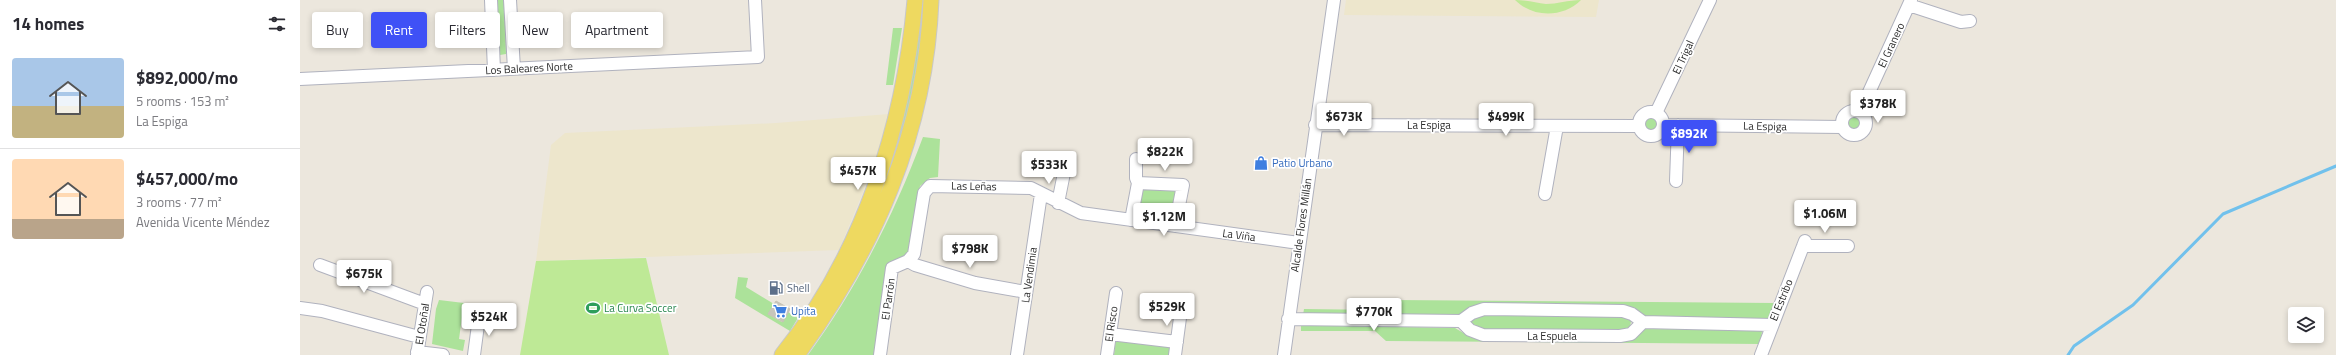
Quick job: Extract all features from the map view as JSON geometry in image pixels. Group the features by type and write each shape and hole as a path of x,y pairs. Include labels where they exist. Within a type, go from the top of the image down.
{"main road":[{"path":"788,355 836,272 857,230 875,187 889,142 902,90 915,0"},
{"path":"788,355 823,320 852,274 876,225 894,182 906,148 920,91 931,0"}],"street":[{"path":"491,0 494,70"},
{"path":"510,0 514,69"},
{"name":"Los Baleares Norte","path":"300,79 758,57 756,0"},
{"name":"Alcalde Flores Millán","path":"1284,355 1315,125 1334,0"},
{"name":"El Trigal","path":"1656,113 1710,0"},
{"path":"1910,2 1960,22 1970,21"},
{"name":"El Granero","path":"1860,112 1910,2"},
{"path":"1842,127 1845,115 1852,111 1860,112"},
{"path":"1649,112 1656,113 1661,118 1663,125 1660,132 1653,136 1646,135 1639,126 1642,116 1649,112"},
{"name":"La Espiga","path":"1663,125 1842,127 1851,135 1862,133 1866,122 1860,112"},
{"name":"La Espiga","path":"1315,125 1639,126"},
{"path":"1676,181 1678,125"},
{"path":"1545,194 1557,126"},
{"path":"1130,220 1138,183 1136,178 1136,159"},
{"path":"1058,203 1064,173"},
{"path":"1138,183 1182,185 1175,226"},
{"name":"Las Leñas","path":"908,261 914,254 924,193 930,186 1022,187 1031,188 1041,194"},
{"name":"La Viña","path":"1041,194 1081,213 1299,243"},
{"name":"La Vendimia","path":"1017,355 1041,194"},
{"name":"El Estribo","path":"1760,355 1804,244 1848,246"},
{"path":"908,261 915,265 975,283 1026,292"},
{"name":"El Parrón","path":"880,355 892,268 908,261"},
{"name":"El Otoñal","path":"320,265 426,298 417,353"},
{"name":"El Risco","path":"1107,355 1116,293"},
{"path":"1176,355 1182,303"},
{"path":"300,308 322,312 420,337"},
{"path":"1288,319 1462,322 1472,313 1484,309 1622,311 1632,314 1643,322 1772,324"},
{"path":"474,355 480,310"},
{"name":"La Espuela","path":"1462,322 1470,330 1483,335 1620,336 1631,334 1643,322"},
{"path":"1110,334 1177,342"},
{"path":"417,353 443,355"}],"shaded area":[{"path":"1346,0 1599,0 1596,17 1344,15"},
{"path":"889,114 885,134 839,250 536,261 551,145 565,133 776,123"}],"green space":[{"path":"497,0 504,0 506,54 500,55 500,12 498,12"},
{"path":"921,0 925,0 920,53 908,114 880,204 850,257"},
{"path":"1515,0 1546,4 1581,0 1566,10 1548,14 1530,10"},
{"path":"893,28 902,28 893,85 886,85"},
{"path":"1651,116 1657,119 1660,125 1657,131 1651,134 1645,131 1642,125 1645,119"},
{"path":"1852,116 1858,116 1863,121 1861,130 1858,132 1852,132 1847,127 1847,121"},
{"path":"923,137 940,139 938,177 930,178 920,186 910,250 903,257 889,264 876,355 808,355 843,304 873,250 900,195"},
{"path":"1142,186 1178,189 1173,215 1137,210"},
{"name":"La Curva Soccer","path":"646,258 669,355 520,355 536,261"},
{"path":"738,277 748,278 746,287 774,304 768,314 782,322 788,312 798,318 790,331 735,298"},
{"path":"439,300 464,303 459,339 465,340 463,351 432,344 436,309"},
{"path":"1393,300 1776,303 1770,320 1645,319 1475,306 1454,317 1303,315 1304,309 1381,310"},
{"path":"1478,315 1627,317 1631,321 1630,328 1625,331 1477,330 1472,327 1472,319"},
{"path":"1301,325 1455,328 1472,338 1629,340 1644,329 1762,330 1761,344 1386,341 1375,331 1301,331"},
{"path":"1116,338 1171,345 1169,355 1114,355"}],"building":[{"name":"Upita","path":"776,301 790,309 783,322 768,314"}],"waterway":[{"path":"2068,355 2074,346 2133,305 2223,214 2336,166"}],"place":[{"name":"Patio Urbano","path":"1261,163"},
{"name":"Shell","path":"776,288"},
{"name":"La Curva Soccer","path":"593,308"},
{"name":"Upita","path":"780,311"}]}
